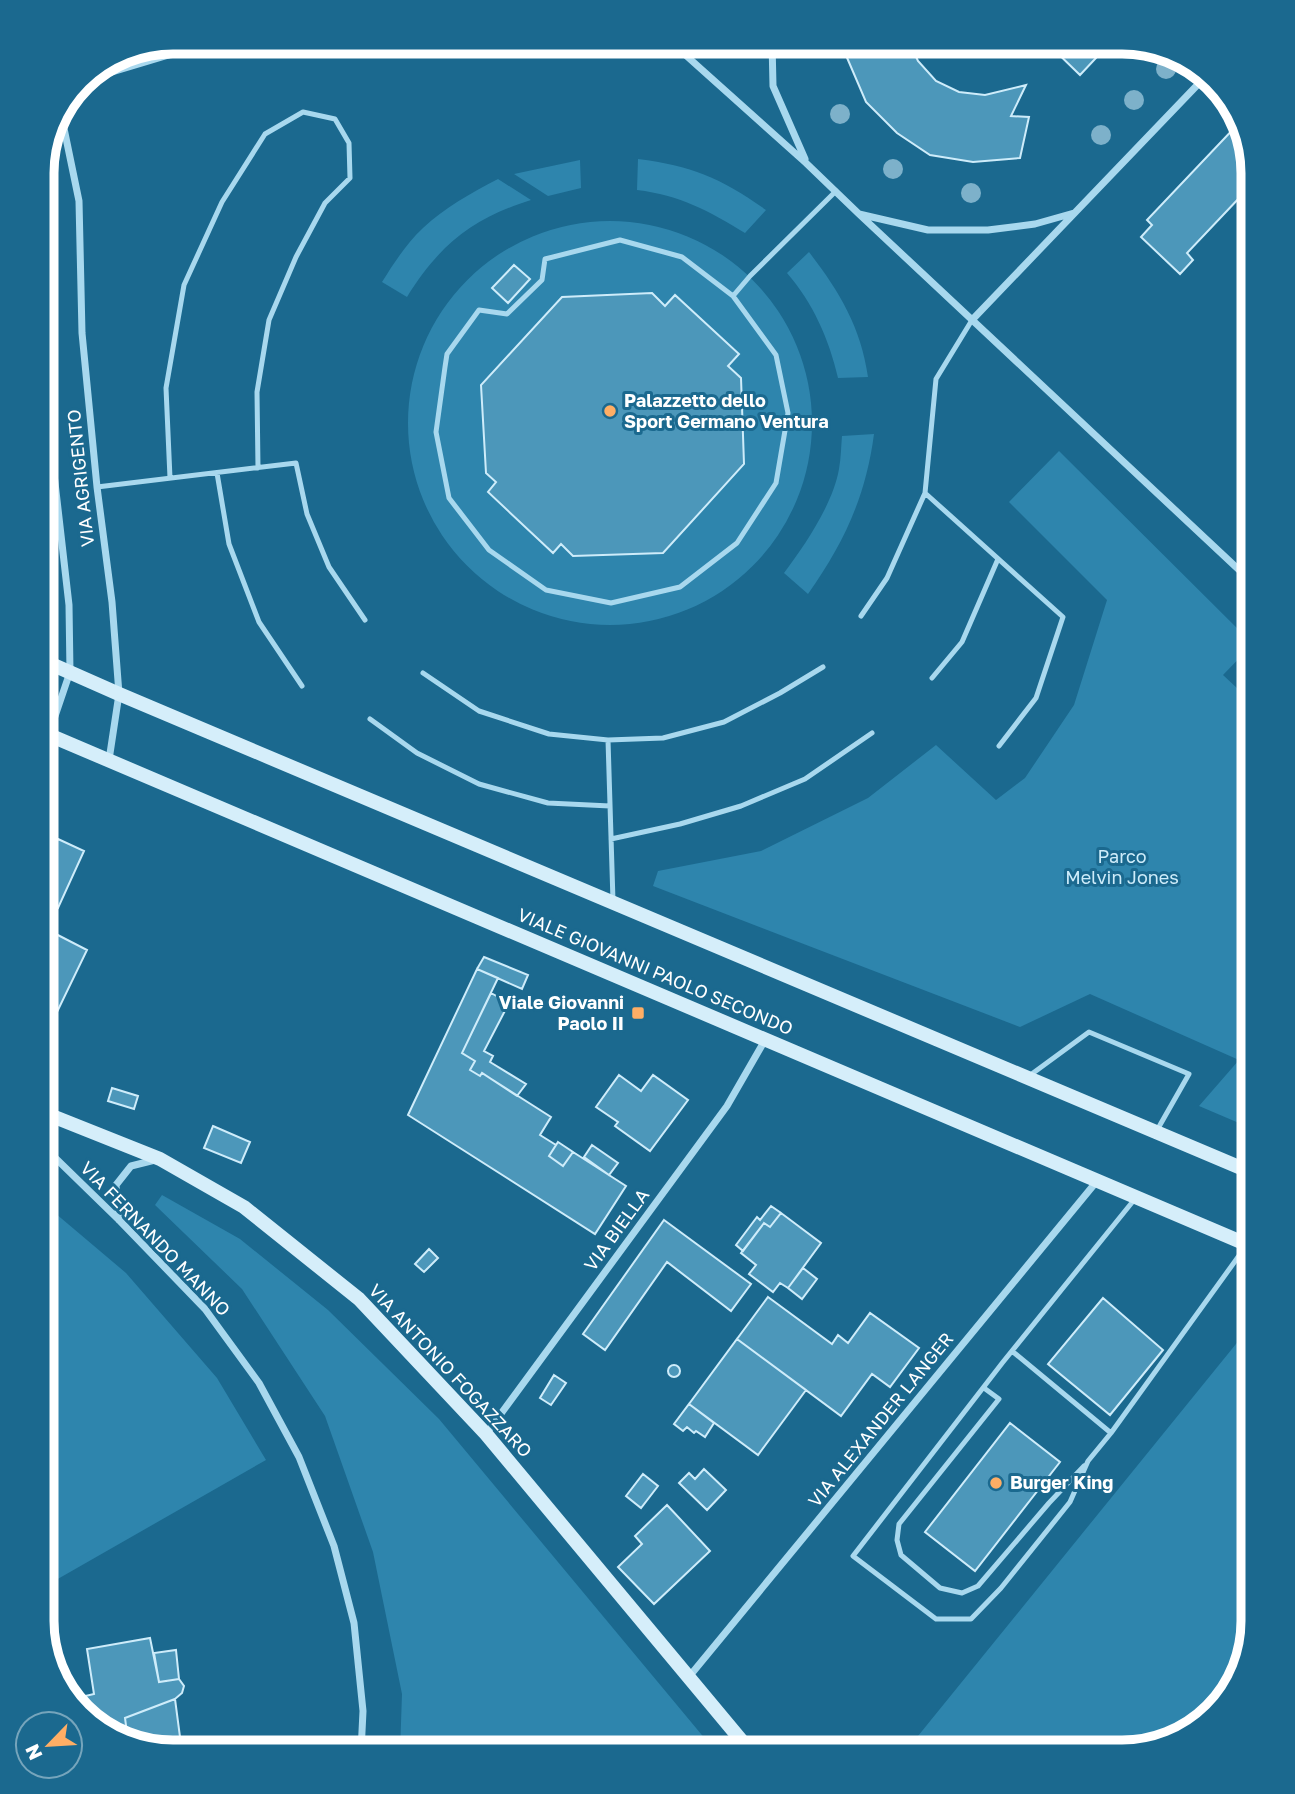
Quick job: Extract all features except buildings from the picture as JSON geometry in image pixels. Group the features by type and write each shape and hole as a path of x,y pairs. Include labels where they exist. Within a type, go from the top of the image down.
{"main road":[{"path":"55,666 1241,1168"},
{"name":"VIALE GIOVANNI PAOLO SECONDO","path":"55,738 1241,1242"},
{"name":"VIA ANTONIO FOGAZZARO","path":"54,1117 160,1159 244,1207 359,1299 486,1434 740,1740"}],"street":[{"path":"109,73 171,54"},
{"path":"685,55 806,163 1241,572"},
{"path":"772,55 773,86 806,163"},
{"path":"972,320 1199,83"},
{"name":"VIA AGRIGENTO","path":"64,127 79,201 82,333 111,602 118,694 109,761"},
{"path":"859,214 928,230 988,230 1035,223 1074,213"},
{"name":"VIA AGRIGENTO","path":"55,481 69,605 70,673 55,711"},
{"name":"VIA BIELLA","path":"486,1434 727,1106 765,1040"},
{"name":"VIA FERNANDO MANNO","path":"54,1157 205,1309 259,1383 299,1457 334,1546 354,1623 363,1711 362,1739"},
{"path":"119,1220 116,1185 131,1166 160,1159"},
{"name":"VIA ALEXANDER LANGER","path":"688,1678 1097,1181"}],"lane":[{"path":"170,478 166,388 184,285 222,202 265,134 303,112 335,119 349,143 350,178 325,203 296,257 270,320 257,392 258,468"},
{"path":"733,296 836,191"},
{"path":"620,240 682,257 733,296 776,355 788,413 776,483 737,543 680,587 611,603 546,590 489,550 449,498 436,432 447,354 479,310 507,314 542,281 545,258 620,240"},
{"path":"861,616 887,578 925,493 936,379 972,320"},
{"path":"97,487 296,463 307,514 329,567 365,620"},
{"path":"217,473 229,544 259,622 302,686"},
{"path":"925,493 1063,617 1036,698 999,746"},
{"path":"932,678 962,642 998,559"},
{"path":"423,673 479,711 549,734 608,740 663,738 724,722 780,693 822,667"},
{"path":"370,719 417,753 479,784 548,803 610,806"},
{"path":"611,839 680,824 741,806 805,779 872,733"},
{"path":"608,740 614,904"},
{"path":"1027,1077 1089,1032 1189,1074 1156,1132"},
{"path":"1088,1461 1070,1502 1000,1588 971,1619 936,1619 853,1556 1136,1197"},
{"path":"984,1388 999,1399 899,1524 897,1539 901,1555 940,1588 962,1592 978,1586 1088,1461 1241,1258"},
{"path":"1012,1351 1111,1433"}],"green space":[{"path":"638,159 674,165 705,175 766,210 745,233 694,205 653,192 637,190"},
{"path":"580,160 581,188 548,196 514,174"},
{"path":"498,179 531,200 492,215 459,236 432,262 407,297 382,282 406,247 431,221 458,201"},
{"name":"Palazzetto dello Sport Germano Ventura","path":"610,221 649,225 687,237 722,255 753,280 778,311 796,346 808,384 812,423 808,462 796,500 778,535 753,566 722,591 687,609 649,621 610,625 571,621 533,609 498,591 467,566 442,535 424,500 412,462 408,423 412,384 424,346 442,311 467,280 498,255 533,237 571,225"},
{"path":"809,252 847,310 860,342 868,377 838,378 819,322 787,273"},
{"path":"874,434 865,478 852,518 808,594 784,573 809,537 831,496 839,469 842,436"},
{"name":"Parco Melvin Jones","path":"1059,451 1241,632 1241,656 1223,675 1241,692 1241,1124 1199,1106 1239,1060 1090,994 1020,1027 653,886 658,871 761,851 868,798 936,745 996,800 1025,778 1074,705 1107,600 1009,502"},
{"path":"162,1195 240,1239 328,1310 439,1419 706,1740 400,1739 402,1694 373,1552 325,1416 242,1289 155,1205"},
{"path":"54,1212 126,1273 217,1378 266,1460 54,1581"},
{"path":"1241,1338 1240,1637 1232,1667 1216,1693 1206,1705 1181,1724 1168,1731 1138,1739 915,1740"}],"place":[{"name":"Palazzetto dello Sport Germano Ventura","path":"610,411"},
{"name":"Viale Giovanni Paolo II","path":"638,1013"},
{"name":"Burger King","path":"996,1483"}]}
